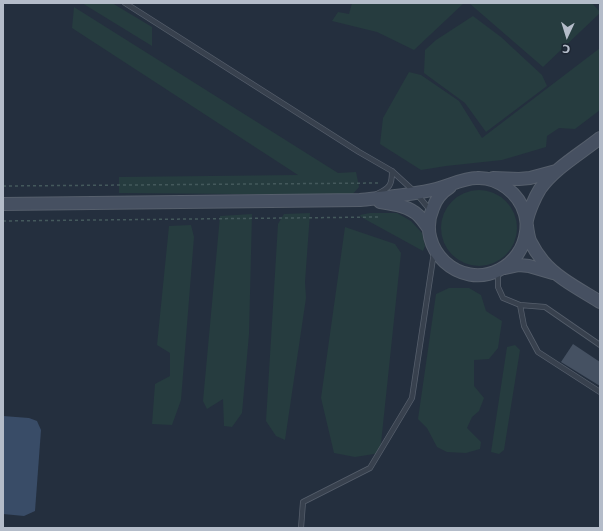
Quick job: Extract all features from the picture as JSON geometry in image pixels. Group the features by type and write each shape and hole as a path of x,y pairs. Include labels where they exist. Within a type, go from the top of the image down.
{"main road":[{"path":"501,269 517,256 522,248 525,239 526,221 540,190 559,170 600,138"},
{"path":"555,273 519,265 501,269 485,275 465,274 455,270 440,257 434,249 430,239 429,220 431,211 440,195 446,189 465,179 519,179 559,170"},
{"path":"477,178 495,181 510,190 521,204 530,240 543,261 555,273 600,302"},
{"path":"3,204 360,200 416,193 454,184"},
{"path":"360,200 396,205 410,210 421,217 429,229"}],"lane":[{"path":"125,3 392,172 416,193 431,211"},
{"path":"360,200 380,193 390,186 392,181 392,172"},
{"path":"301,528 303,502 370,468 412,398 434,249"},
{"path":"501,269 498,287 503,298 520,305 545,307 600,345"},
{"path":"520,305 524,326 538,352 600,392"}],"path":[{"path":"3,186 380,182"},
{"path":"3,221 380,217"}],"green space":[{"path":"82,3 112,3 152,27 152,46"},
{"path":"352,3 464,3 414,50 377,32 332,21 338,12 349,14"},
{"path":"469,3 592,3 600,13 543,67"},
{"path":"74,7 338,173 356,172 359,187 352,195 119,193 119,177 298,175 72,28"},
{"path":"473,16 501,37 542,75 547,86 486,132 465,103 424,73 425,50 436,40"},
{"path":"600,48 600,110 575,129 559,128 547,136 546,147 502,160 421,170 380,144 383,118 409,72 421,75 459,101 482,138"},
{"path":"479,190 493,193 506,201 514,214 517,228 514,242 506,255 493,263 479,266 465,263 452,255 444,242 441,228 444,214 452,201 465,193"},
{"path":"310,213 305,282 306,298 285,440 276,436 266,421 278,224 284,214"},
{"path":"370,213 397,213 411,221 422,233 425,246 423,251 361,217 360,215"},
{"path":"252,214 249,334 242,413 232,427 224,426 223,399 207,409 203,401 220,216"},
{"path":"191,225 194,237 181,400 172,425 152,424 155,384 170,376 170,353 157,345 169,226"},
{"path":"345,227 395,244 401,253 380,453 355,457 334,453 321,398"},
{"path":"449,288 469,288 481,295 486,311 502,321 498,348 489,359 474,360 474,386 484,398 479,411 472,417 467,428 481,442 480,449 466,453 447,452 437,447 427,428 418,419 436,294"},
{"path":"515,345 520,350 504,450 499,454 491,452 507,347"}],"water":[{"path":"3,416 29,418 37,421 41,430 35,511 24,516 3,514"}],"building":[{"path":"573,344 600,362 600,386 561,362"}]}
